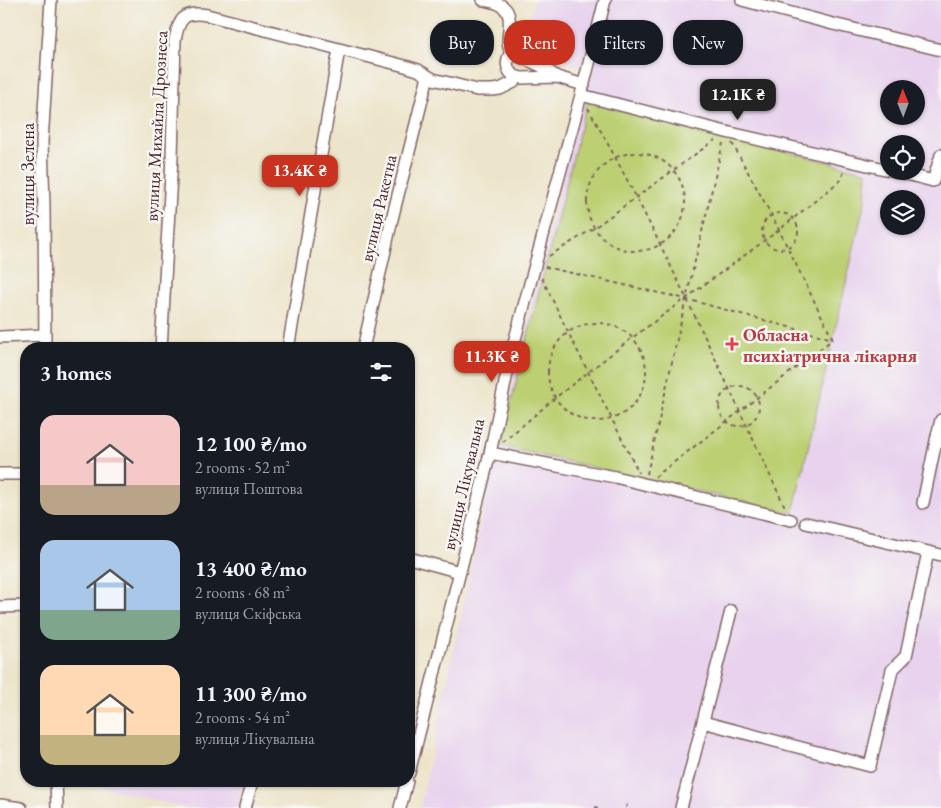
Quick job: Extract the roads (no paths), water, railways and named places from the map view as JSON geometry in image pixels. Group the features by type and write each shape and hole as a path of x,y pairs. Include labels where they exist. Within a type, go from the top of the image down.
{"street":[{"name":"вулиця Зелена","path":"45,342 42,142 51,0"},
{"path":"483,0 499,4 507,11 510,20"},
{"name":"вулиця Лікувальна","path":"415,750 490,453 512,350 605,0"},
{"path":"742,0 941,50"},
{"name":"вулиця Михайла Дрознеса","path":"161,342 172,158 175,40 178,27 183,18 189,15 207,14 405,66 418,70 433,79 478,90 492,90 508,86 518,77"},
{"path":"289,342 339,49"},
{"path":"507,65 508,70 518,77 557,77"},
{"path":"539,65 582,90 726,132 880,168"},
{"name":"вулиця Ракетна","path":"365,342 392,219 428,76"},
{"path":"925,179 933,181 941,155"},
{"path":"0,337 45,335"},
{"path":"922,503 939,442 941,420"},
{"path":"490,453 615,477 791,520"},
{"path":"0,474 20,474"},
{"path":"806,523 941,555"},
{"path":"703,722 870,766 892,670 906,656 928,552"},
{"path":"415,560 460,572"},
{"path":"0,607 20,606"},
{"path":"681,808 730,610"},
{"path":"56,787 57,808"},
{"path":"245,808 250,787"},
{"path":"400,808 405,787"},
{"path":"0,805 22,808"}],"place":[{"name":"Обласна психіатрична лікарня","path":"732,344"}]}
